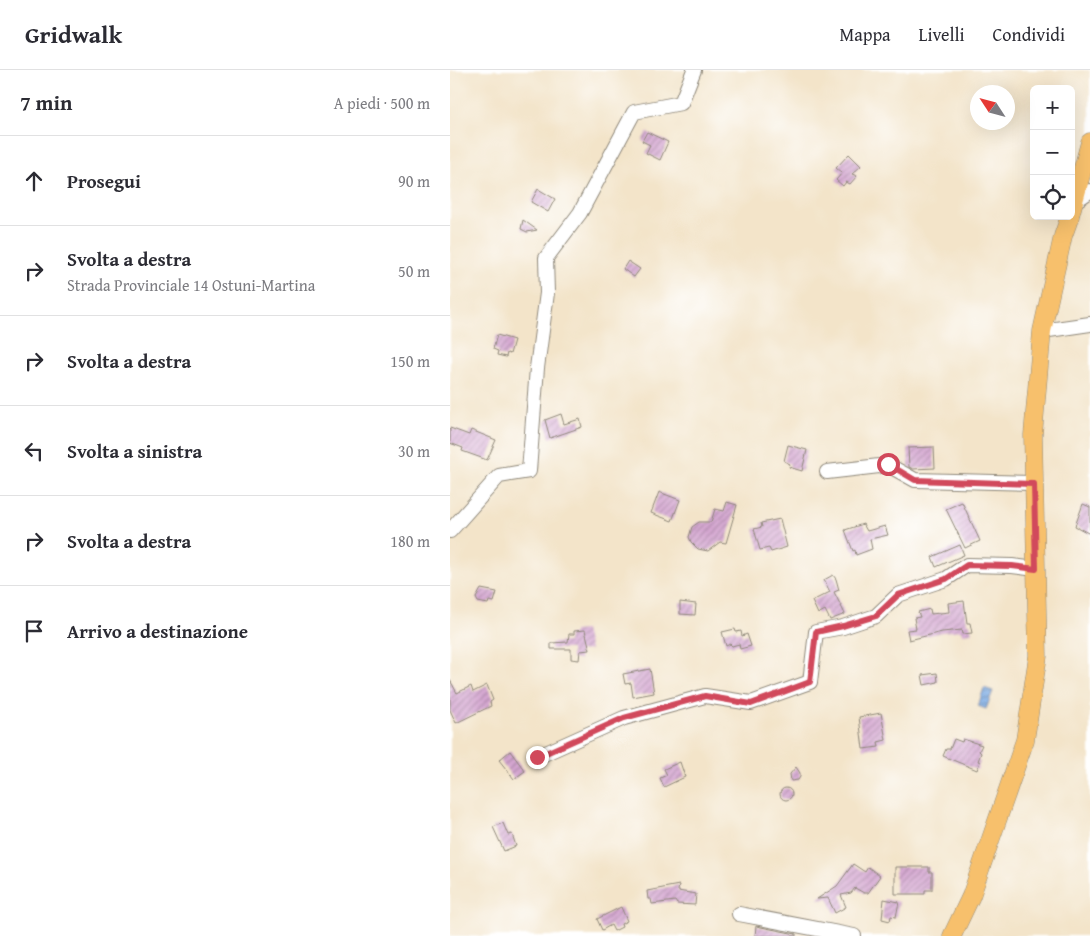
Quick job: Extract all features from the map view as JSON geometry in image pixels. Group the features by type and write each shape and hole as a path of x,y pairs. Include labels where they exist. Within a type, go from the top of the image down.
{"main road":[{"path":"1075,199 1090,142"},
{"path":"952,936 971,896 1025,740 1038,656 1033,436 1042,331 1063,236 1069,220"}],"street":[{"path":"450,530 499,476 529,471 547,293 546,258 580,213 634,112 681,103 694,70"},
{"path":"1075,207 1090,190"},
{"path":"1042,331 1090,324"},
{"path":"827,472 888,464 915,480 1034,484"},
{"path":"537,757 624,718 642,713 705,696 751,704 810,682 816,632 876,616 898,595 946,579 967,565 1012,566 1036,569"},
{"path":"739,914 854,936"}],"water":[{"path":"984,688 993,691 986,709 978,706"}],"building":[{"path":"647,132 668,142 660,160 646,153 650,145 642,141"},
{"path":"849,154 861,166 852,174 857,176 850,184 846,182 843,186 836,180 842,173 836,168"},
{"path":"538,189 555,199 548,212 531,202"},
{"path":"523,220 537,230 527,232 521,229"},
{"path":"628,261 640,269 634,277 623,269"},
{"path":"497,335 514,340 510,354 507,353 506,357 497,355 498,351 493,349"},
{"path":"561,414 564,424 580,419 582,427 550,438 545,420"},
{"path":"450,428 469,435 471,430 496,440 487,460 462,451 463,448 450,443"},
{"path":"788,445 807,450 802,471 789,467 790,464 784,461"},
{"path":"934,447 935,468 913,469 909,467 908,448"},
{"path":"659,492 680,500 672,521 651,513"},
{"path":"727,502 737,505 726,543 720,542 708,551 698,549 689,537 692,527 699,522 711,522 715,509 724,511"},
{"path":"962,502 980,541 965,548 946,509"},
{"path":"1083,504 1090,507 1090,534 1075,526"},
{"path":"780,519 787,547 771,552 769,548 760,550 754,529 762,527 761,523"},
{"path":"863,524 867,531 885,526 888,535 870,539 872,549 856,555 845,530"},
{"path":"960,545 964,555 936,567 932,557"},
{"path":"833,575 839,590 834,592 845,614 830,620 825,610 818,614 812,601 830,592 824,580"},
{"path":"481,589 497,592 494,602 489,601 488,604 478,602 476,598"},
{"path":"964,601 967,623 970,623 972,633 963,634 962,630 942,632 909,640 907,630 916,629 914,618 920,617 918,612 930,609 931,614 949,612 948,603"},
{"path":"680,602 696,604 695,615 680,614"},
{"path":"735,629 736,632 741,631 742,636 747,634 751,646 740,649 739,644 726,646 722,632"},
{"path":"585,630 590,650 580,651 579,660 571,659 571,649 551,649 551,643 568,642 569,634 574,634 574,631"},
{"path":"650,669 654,693 633,697 631,683 625,684 623,674"},
{"path":"937,673 938,682 924,685 922,675"},
{"path":"450,680 457,693 471,686 473,692 487,685 493,700 490,702 491,706 456,723 450,710"},
{"path":"881,713 886,740 878,742 879,747 863,749 859,717"},
{"path":"954,739 962,742 963,739 982,745 979,751 981,753 977,770 943,756 946,749 950,749"},
{"path":"510,751 525,771 514,779 499,760"},
{"path":"680,762 685,777 664,787 660,778 667,775 664,769"},
{"path":"796,767 800,777 798,780 791,781 790,774"},
{"path":"784,788 788,788 792,794 788,800 784,800 780,796 780,792"},
{"path":"503,823 508,835 512,834 516,846 504,851 493,827"},
{"path":"853,864 865,872 868,867 880,876 868,893 855,888 851,893 841,895 846,907 835,913 828,898 817,899 837,886"},
{"path":"895,867 929,867 929,872 932,872 932,890 925,890 925,894 895,894"},
{"path":"679,885 678,891 696,894 695,905 677,904 675,901 652,904 651,899 648,899 647,891"},
{"path":"884,899 899,902 896,917 891,916 890,921 882,919"},
{"path":"621,907 627,921 621,924 622,927 614,931 611,925 602,930 597,919"},
{"path":"756,926 796,934 796,936 755,936"}],"route":[{"path":"537,757 624,718 705,696 751,704 810,682 816,632 876,616 898,595 946,579 967,565 1012,566 1036,569 1034,484 915,480 888,464"}]}
